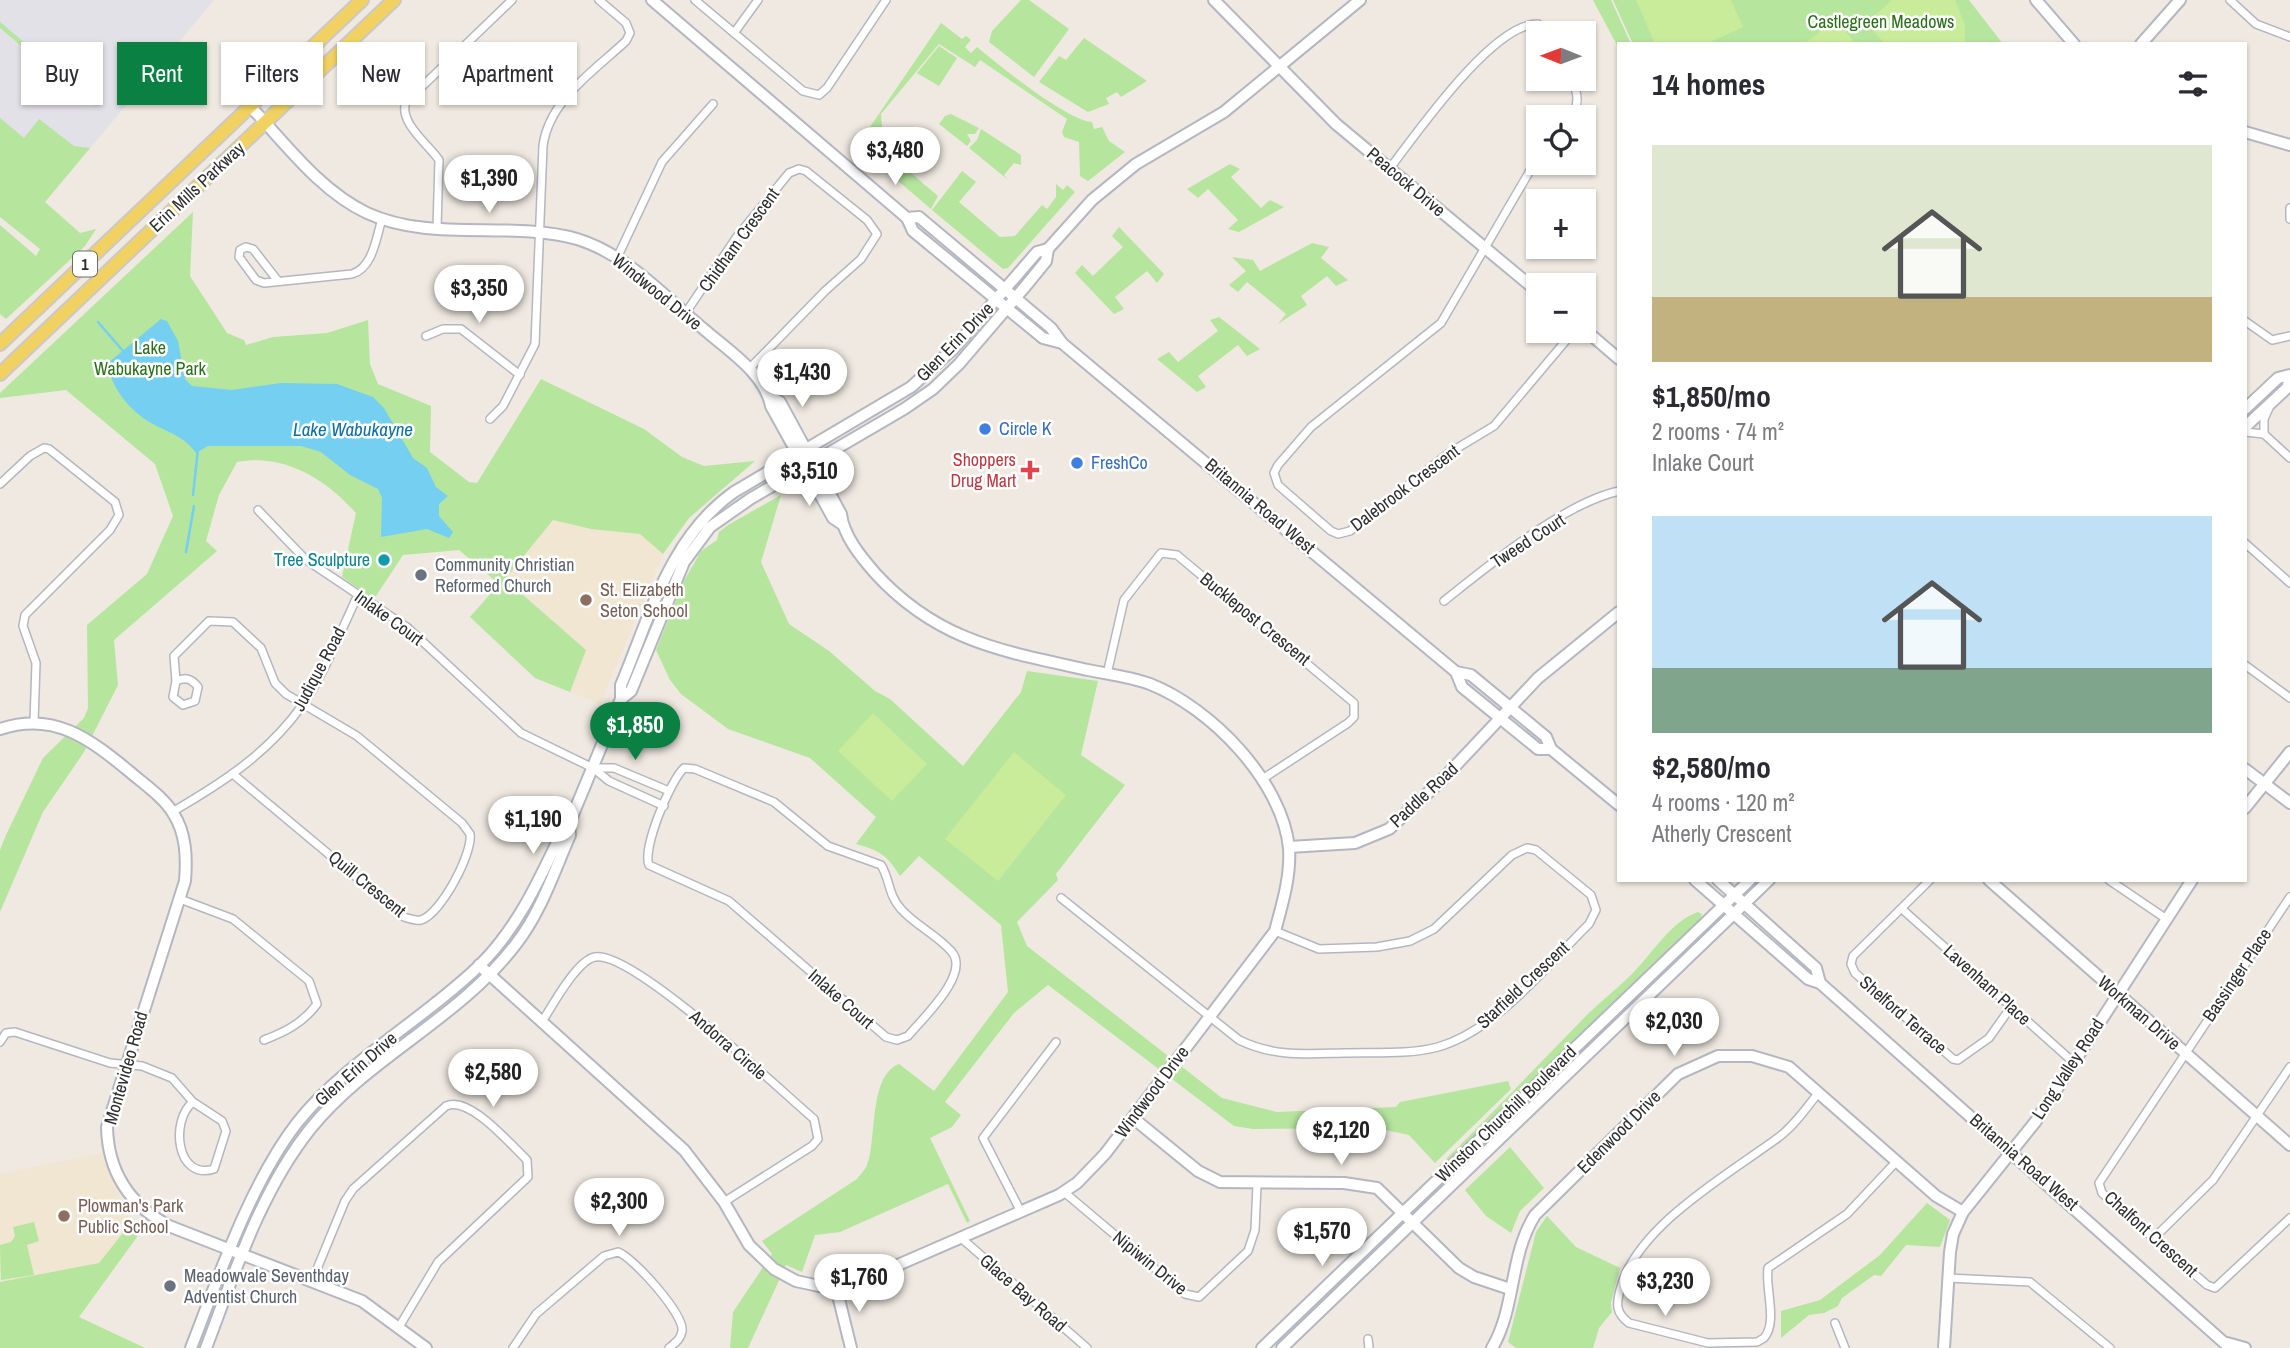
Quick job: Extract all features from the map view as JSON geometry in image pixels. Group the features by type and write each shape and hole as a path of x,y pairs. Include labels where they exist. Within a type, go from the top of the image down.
{"main road":[{"name":"Erin Mills Parkway","path":"0,344 362,0"},
{"name":"Erin Mills Parkway","path":"0,374 394,0"}],"street":[{"path":"437,228 439,160 408,121 403,109 406,102 512,0"},
{"path":"490,419 503,406 535,344 543,146 549,120 565,99 626,41 630,33 626,23 599,0"},
{"name":"Britannia Road West","path":"652,0 907,218 913,231 1043,338 1062,342"},
{"path":"695,0 803,91 819,95 827,88 886,0"},
{"path":"734,33 758,0"},
{"name":"Peacock Drive","path":"1214,0 1281,65 1336,124 1526,282"},
{"name":"Glen Erin Drive","path":"191,1348 230,1249 278,1152 301,1118 328,1090 479,965 519,915 561,834 569,824 621,699 621,685 684,562 702,534 729,512 933,388 1016,298 1046,261 1048,249 1078,214 1113,181 1224,112 1360,0"},
{"path":"2036,0 2072,42"},
{"path":"2143,42 2180,0"},
{"path":"2230,0 2256,24 2290,37"},
{"path":"1390,168 1461,75 1526,26"},
{"path":"617,258 662,162 713,104"},
{"name":"Windwood Drive","path":"250,106 340,197 382,219 437,228 538,233 577,239 617,258 749,369 769,396 780,402 802,453 842,513 842,524 858,551 886,584 936,625 998,651 1150,684 1185,703 1237,746 1264,778 1279,811 1289,848 1285,890 1275,932 1092,1169 1064,1192 1021,1212 861,1281 836,1287 805,1283 774,1269 749,1245 724,1202 684,1150 479,965"},
{"path":"2247,133 2290,145"},
{"name":"Chidham Crescent","path":"685,314 736,238 789,173 799,169 806,171 867,220 877,234 861,259 825,290 749,369"},
{"name":"Dalebrook Crescent","path":"1528,175 1441,323 1311,426 1278,465 1274,473 1278,485 1331,531 1344,534 1449,453 1494,426 1564,343"},
{"path":"2290,208 2290,219"},
{"name":"Britannia Road West","path":"907,218 919,217 1006,289 1051,328 1062,342 1456,672 1462,687 1538,749 1551,749"},
{"path":"278,281 253,249 246,247 240,250 239,257 256,280 264,283 362,270 368,262 382,219"},
{"name":"Glen Erin Drive","path":"657,613 681,546 703,518 734,492 911,387 954,348 1037,252 1048,249"},
{"path":"2247,322 2272,340 2290,336"},
{"path":"426,336 443,329 461,329 520,374"},
{"path":"1596,339 1617,357"},
{"path":"2247,407 2277,378 2290,377 2287,388 2247,428"},
{"path":"2264,434 2266,413 2275,399"},
{"path":"2247,430 2264,434 2290,458"},
{"path":"0,484 30,456 44,448 50,449 115,502 119,514 110,530 25,615 23,626 36,663 34,722"},
{"name":"Tweed Court","path":"1444,601 1515,545 1588,503 1617,492"},
{"name":"Inlake Court","path":"258,510 295,551 408,628 521,733 593,768 609,781 664,806"},
{"path":"2247,544 2290,583"},
{"name":"Bucklepost Crescent","path":"1107,674 1124,600 1161,553 1177,555 1354,703 1353,717 1348,723 1264,778"},
{"name":"Judique Road","path":"172,812 234,775 277,738 303,705 358,596"},
{"name":"Paddle Road","path":"1289,848 1355,843 1389,829 1443,779 1554,662 1617,614"},
{"name":"Quill Crescent","path":"176,681 172,665 178,649 209,621 224,619 233,622 256,642 275,683 303,705 357,736 467,828 471,841 462,869 430,914 421,919 404,917 234,775"},
{"path":"2247,666 2290,698"},
{"name":"Britannia Road West","path":"1456,672 1471,675 1546,737 1551,749 1617,803"},
{"name":"Montevideo Road","path":"0,729 34,722 63,726 84,735 152,790 172,812 186,852 185,881 180,899 107,1127 111,1158 123,1187 152,1217 362,1301 426,1348"},
{"path":"2247,805 2290,752"},
{"name":"Inlake Court","path":"593,768 614,768 669,791"},
{"name":"Inlake Court","path":"684,768 695,769 774,802 828,846 881,865 891,896 902,910 955,955 957,971 953,980 908,1036 897,1040 886,1037 729,901 649,865 646,849 664,806 677,774 684,768"},
{"path":"2247,771 2290,803"},
{"name":"Glen Erin Drive","path":"206,1348 243,1254 285,1169 312,1128 342,1097 489,976 516,945 534,916 570,835 569,824"},
{"name":"Starfield Crescent","path":"1062,898 1239,1040 1276,1054 1435,1048 1469,1034 1498,1013 1589,924 1596,910 1591,895 1535,850 1527,848 1513,855 1434,929 1410,941 1377,947 1318,949 1308,948 1275,932"},
{"name":"Britannia Road West","path":"1697,882 1808,979 1820,983 2229,1345 2245,1348"},
{"name":"Britannia Road West","path":"1720,882 1816,968 1820,983"},
{"name":"Winston Churchill Boulevard","path":"1262,1348 1747,882"},
{"name":"Winston Churchill Boulevard","path":"1282,1348 1767,882"},
{"name":"Shelford Terrace","path":"1928,882 1853,956 1851,964 1855,973 1952,1059 1958,1060 1989,1038 2011,1007"},
{"name":"Workman Drive","path":"1991,882 2290,1145"},
{"path":"2112,882 2165,918"},
{"name":"Long Valley Road","path":"1944,1348 1952,1234 1963,1212 2036,1121 2072,1061 2191,882"},
{"name":"Bassinger Place","path":"2185,1053 2290,897"},
{"path":"180,899 233,919 312,986 317,1004 311,1012 290,1030 264,1040"},
{"name":"Lavenham Place","path":"1902,909 2072,1061"},
{"name":"Andorra Circle","path":"542,1022 580,966 593,957 605,958 669,994 814,1119 818,1139 812,1146 724,1202"},
{"path":"0,1042 6,1033 15,1032 110,1063 142,1066 172,1078 193,1102 217,1115 226,1130 214,1169 208,1171 190,1166 184,1159 181,1146 179,1128 186,1108 193,1102"},
{"path":"1021,1212 983,1138 1056,1042"},
{"name":"Chalfont Crescent","path":"2185,1053 2099,1184 2102,1193 2207,1285 2215,1288 2290,1218"},
{"name":"Edenwood Drive","path":"1492,1348 1500,1329 1520,1241 1535,1215 1678,1074 1718,1056 1752,1056 1789,1067 1936,1196 1963,1212"},
{"path":"2154,1238 2213,1180 2290,1067"},
{"path":"1819,1093 1781,1135 1704,1188 1634,1255 1625,1271 1617,1301 1621,1317 1629,1323 1708,1343 1756,1342 1764,1338 1769,1332 1770,1324 1766,1280 1768,1268 1847,1214 1896,1161"},
{"path":"312,1281 345,1201 360,1181 446,1106 453,1102 469,1107 527,1160 528,1177 438,1262 399,1327"},
{"path":"1133,1118 1198,1171 1220,1182 1257,1185 1359,1185 1377,1188 1414,1221 1459,1268 1474,1277 1510,1289"},
{"name":"Nipiwin Drive","path":"1064,1192 1185,1294 1199,1297 1248,1251 1255,1230 1257,1185"},
{"name":"Glace Bay Road","path":"960,1237 1087,1348"},
{"path":"513,1348 536,1314 604,1256 618,1252 631,1259 679,1315 681,1336 669,1348"},
{"path":"1948,1278 2030,1282 2110,1348"},
{"path":"836,1287 851,1348"},
{"path":"1835,1323 1845,1348"},
{"path":"1368,1339 1369,1348"}],"shaded area":[{"path":"0,0 214,0 179,42 117,42 117,105 126,105 45,202 0,175"},
{"name":"St. Elizabeth Seton School","path":"553,520 591,529 640,534 663,554 600,704 570,692 585,649 505,579"},
{"name":"Plowman's Park Public School","path":"101,1153 131,1223 99,1263 0,1282 0,1174"}],"green space":[{"path":"1021,0 1029,0 1069,29 1034,77 989,42 992,31"},
{"path":"1593,0 1611,0 1630,42 1617,42 1617,45"},
{"name":"Castlegreen Meadows","path":"1613,0 1969,0 2001,42 1632,42"},
{"path":"1636,0 1731,0 1743,27 1710,42 1654,42"},
{"name":"Castlegreen Meadows","path":"1892,0 1955,0 1965,25 1965,42 1883,42 1869,26 1871,19"},
{"path":"1837,19 1854,42 1807,42"},
{"path":"0,22 24,42 21,42 21,46 0,28"},
{"path":"941,23 962,39 966,36 971,40 965,47 971,53 977,47 1050,102 1080,119 1092,122 1094,129 1102,127 1109,141 1125,152 1088,181 1080,176 1079,142 1064,137 1062,132 1067,119 980,60 975,67 939,44 881,114 884,150 938,196 931,209 857,146"},
{"path":"1084,38 1147,81 1121,97 1117,92 1106,98 1109,104 1088,112 1039,82 1059,56 1066,60"},
{"path":"939,46 957,58 939,86 917,73"},
{"path":"951,114 979,128 975,134 967,134 971,141 967,146 939,124 945,116"},
{"path":"0,118 24,138 39,119 74,146 90,148 45,202 80,233 96,229 85,246 6,319 0,314 0,225 36,256 40,249 0,217"},
{"path":"981,129 1021,155 1021,165 1014,163 1004,175 1007,179 969,148 977,140"},
{"path":"1230,164 1240,169 1231,177 1261,208 1270,200 1284,207 1239,232 1228,229 1238,220 1208,189 1198,198 1187,189"},
{"path":"962,171 976,182 959,202 1000,237 1015,236 1042,205 1047,209 1056,197 1056,184 1063,190 1067,185 1075,192 1008,268 1003,269 932,210"},
{"name":"Lake Wabukayne Park","path":"193,212 190,276 227,333 244,340 246,345 273,337 327,333 368,320 370,364 378,384 431,406 430,452 469,482 477,483 541,379 644,429 682,457 704,466 755,461 689,518 663,554 640,534 591,529 553,520 505,579 586,650 570,692 535,678 470,617 499,584 459,550 403,555 374,599 342,577 356,513 344,501 318,480 287,465 271,461 237,462 219,495 206,541 217,551 114,640 118,685 84,752 43,812 0,912 0,850 6,835 43,758 84,718 88,708 87,625 147,574 173,516 155,464 66,390 0,398 0,393"},
{"path":"1119,227 1164,274 1157,283 1147,271 1115,297 1124,309 1114,314 1075,273 1082,265 1093,276 1123,247 1112,236"},
{"path":"1312,243 1329,247 1321,258 1348,280 1336,286 1327,276 1301,296 1307,305 1278,324 1286,314 1247,282 1238,292 1229,285 1246,271 1232,257 1253,260 1260,271"},
{"path":"1219,317 1260,349 1247,356 1238,345 1198,376 1206,387 1197,392 1157,359 1169,352 1178,362 1218,331 1210,320"},
{"path":"781,495 761,562 789,624 829,651 875,691 890,699 963,766 1021,692 1027,671 1098,681 1081,755 1125,785 1056,874 1058,880 1017,922 1027,946 1222,1098 1277,1112 1396,1107 1400,1102 1508,1081 1511,1089 1435,1163 1409,1135 1376,1128 1253,1129 1234,1126 1048,985 1014,1013 945,1102 961,1115 952,1127 930,1138 970,1221 967,1223 948,1184 840,1232 815,1235 802,1272 786,1265 748,1348 730,1348 733,1312 772,1254 762,1241 857,1179 866,1167 878,1095 889,1071 899,1064 934,1091 1008,992 1001,925 919,856 900,876 882,855 856,844 876,817 810,758 728,729 681,694 670,680 656,650 684,581 701,551 717,540 719,532 728,525"},
{"path":"873,713 927,764 892,801 838,751"},
{"path":"1014,752 1066,795 998,881 945,839"},
{"path":"1698,912 1702,914 1700,919 1440,1169 1438,1167 1587,1015 1632,974 1671,930 1688,916"},
{"path":"1510,1147 1544,1188 1520,1211 1511,1233 1486,1216 1465,1190"},
{"path":"1927,1203 1950,1220 1940,1247 1906,1245 1881,1276 1874,1275 1842,1298 1838,1306 1824,1313 1809,1315 1781,1338 1781,1311 1820,1300 1880,1255"},
{"path":"1547,1216 1576,1247 1620,1268 1611,1303 1612,1312 1599,1328 1593,1348 1516,1348 1508,1342 1536,1232"},
{"path":"34,1222 39,1241 27,1245 34,1275 1,1280 0,1245 11,1242 15,1236 13,1227"},
{"path":"131,1223 142,1230 79,1317 145,1348 0,1348 0,1282 99,1263"}],"water":[{"name":"Lake Wabukayne","path":"161,319 167,321 178,341 185,379 192,386 232,390 281,383 337,384 373,397 384,408 413,458 427,468 436,487 448,496 439,504 439,516 453,532 449,538 427,529 381,537 382,498 378,489 350,475 321,452 301,446 208,446 196,453 181,439 143,418 122,398 108,363"}],"waterway":[{"path":"98,322 123,351"},
{"path":"193,495 198,449"},
{"path":"186,552 194,506"}],"place":[{"name":"Circle K","path":"985,429"},
{"name":"FreshCo","path":"1077,463"},
{"name":"Shoppers Drug Mart","path":"1030,470"},
{"name":"Tree Sculpture","path":"384,560"},
{"name":"Community Christian Reformed Church","path":"421,575"},
{"name":"St. Elizabeth Seton School","path":"586,600"},
{"name":"Plowman's Park Public School","path":"64,1216"},
{"name":"Meadowvale Seventhday Adventist Church","path":"170,1286"}]}
